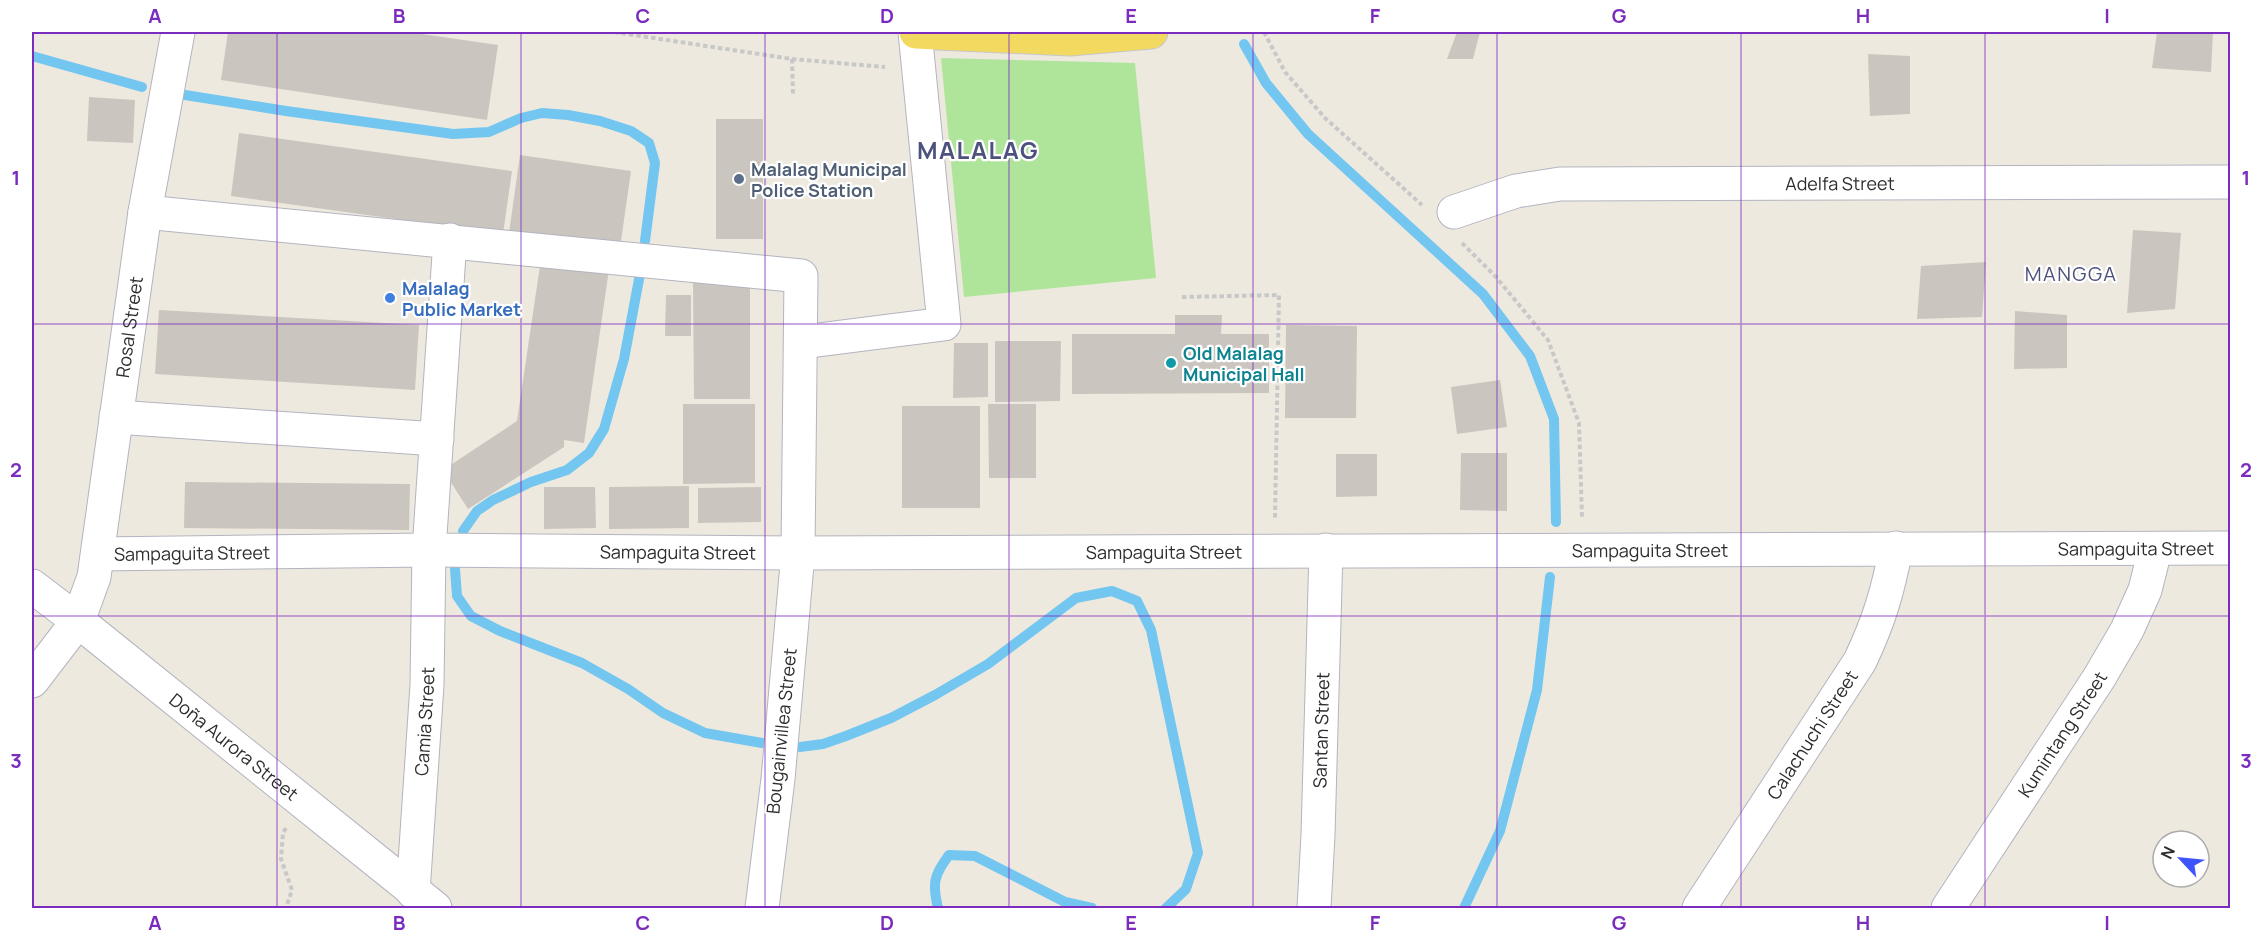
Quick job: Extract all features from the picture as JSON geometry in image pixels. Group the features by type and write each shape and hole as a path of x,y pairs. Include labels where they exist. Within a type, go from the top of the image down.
{"main road":[{"path":"915,32 1070,35 1151,32"}],"street":[{"name":"Rosal Street","path":"32,681 78,621 94,577 145,212 177,32"},
{"path":"802,342 944,324 915,32"},
{"name":"Adelfa Street","path":"1444,218 1516,191 1560,184 2230,182"},
{"path":"145,212 450,240"},
{"name":"Bougainvillea Street","path":"450,240 801,276 798,553 778,779 762,909"},
{"name":"Camia Street","path":"424,900 429,550 450,240"},
{"path":"116,417 436,439"},
{"name":"Calachuchi Street","path":"1700,909 1860,660 1875,629 1888,589 1896,548"},
{"name":"Sampaguita Street","path":"98,554 429,550 798,553 2230,548"},
{"name":"Santan Street","path":"1314,909 1326,550"},
{"name":"Kumintang Street","path":"1948,909 2099,678 2121,640 2145,590 2156,550"},
{"name":"Doña Aurora Street","path":"32,586 424,900"}],"path":[{"path":"614,32 792,59 919,70"},
{"path":"1264,32 1285,72 1325,118 1444,218 1548,340 1579,423 1582,518"},
{"path":"792,59 793,94"},
{"path":"1182,297 1279,295 1274,551"},
{"path":"286,909 292,890 281,859 283,834 300,800"}],"green space":[{"path":"941,58 1135,63 1156,278 964,297"}],"building":[{"path":"228,32 408,32 498,45 487,120 221,80"},
{"path":"1457,32 1480,32 1473,59 1447,59"},
{"path":"2157,32 2213,32 2211,72 2152,68"},
{"path":"1868,54 1910,56 1910,114 1870,116"},
{"path":"89,97 135,100 133,143 87,141"},
{"name":"Malalag Municipal Police Station","path":"716,119 763,119 763,239 716,239"},
{"path":"239,133 512,171 503,234 231,196"},
{"path":"520,155 631,171 620,248 509,233"},
{"path":"2133,230 2181,233 2175,309 2127,313"},
{"path":"541,259 609,269 584,443 564,440 564,447 468,509 443,470 517,421"},
{"path":"1986,262 1982,317 1917,319 1921,266"},
{"path":"750,282 750,399 694,399 693,283"},
{"path":"666,295 691,295 691,336 665,336"},
{"path":"159,310 419,325 415,390 155,374"},
{"path":"2015,311 2067,315 2067,368 2014,369"},
{"name":"Old Malalag Municipal Hall","path":"1175,315 1222,315 1221,334 1269,334 1269,393 1072,394 1072,334 1175,334"},
{"path":"1286,325 1357,326 1356,418 1285,418"},
{"path":"995,341 1061,341 1060,401 995,402"},
{"path":"954,343 988,343 988,397 953,398"},
{"path":"1500,380 1507,427 1457,434 1451,387"},
{"path":"683,404 755,404 755,483 683,484"},
{"path":"988,404 1036,404 1036,478 989,478"},
{"path":"902,406 980,406 980,508 902,508"},
{"path":"1461,453 1507,453 1507,511 1460,510"},
{"path":"1336,454 1377,454 1377,496 1336,497"},
{"path":"185,482 410,484 409,530 184,528"},
{"path":"689,486 689,528 609,529 609,487"},
{"path":"544,487 595,487 596,528 544,529"},
{"path":"761,487 761,522 698,523 698,488"}],"waterway":[{"path":"1244,44 1266,83 1308,134 1483,294 1530,356 1554,419 1556,522"},
{"path":"32,56 142,87"},
{"path":"185,95 453,134 489,132 521,118 542,113 600,121 631,131 649,143 655,163 645,241"},
{"path":"463,531 477,511 493,500 531,482 567,470 589,453 604,429 624,359 640,274"},
{"path":"455,569 457,596 471,616 500,631 582,663 628,689 663,713 705,733 762,743"},
{"path":"1464,908 1500,831 1537,690 1550,577"},
{"path":"800,747 823,744 846,736 891,718 935,695 988,664 1076,598 1112,591 1137,601 1151,630 1198,853 1186,889 1166,908"},
{"path":"938,908 935,892 937,874 949,855 975,856 1065,902 1092,908"}],"place":[{"name":"Malalag Municipal Police Station","path":"739,179"},
{"name":"Malalag Public Market","path":"390,298"},
{"name":"Old Malalag Municipal Hall","path":"1171,363"}],"district":[{"name":"MALALAG","path":"978,149"},
{"name":"MANGGA","path":"2071,273"}]}
